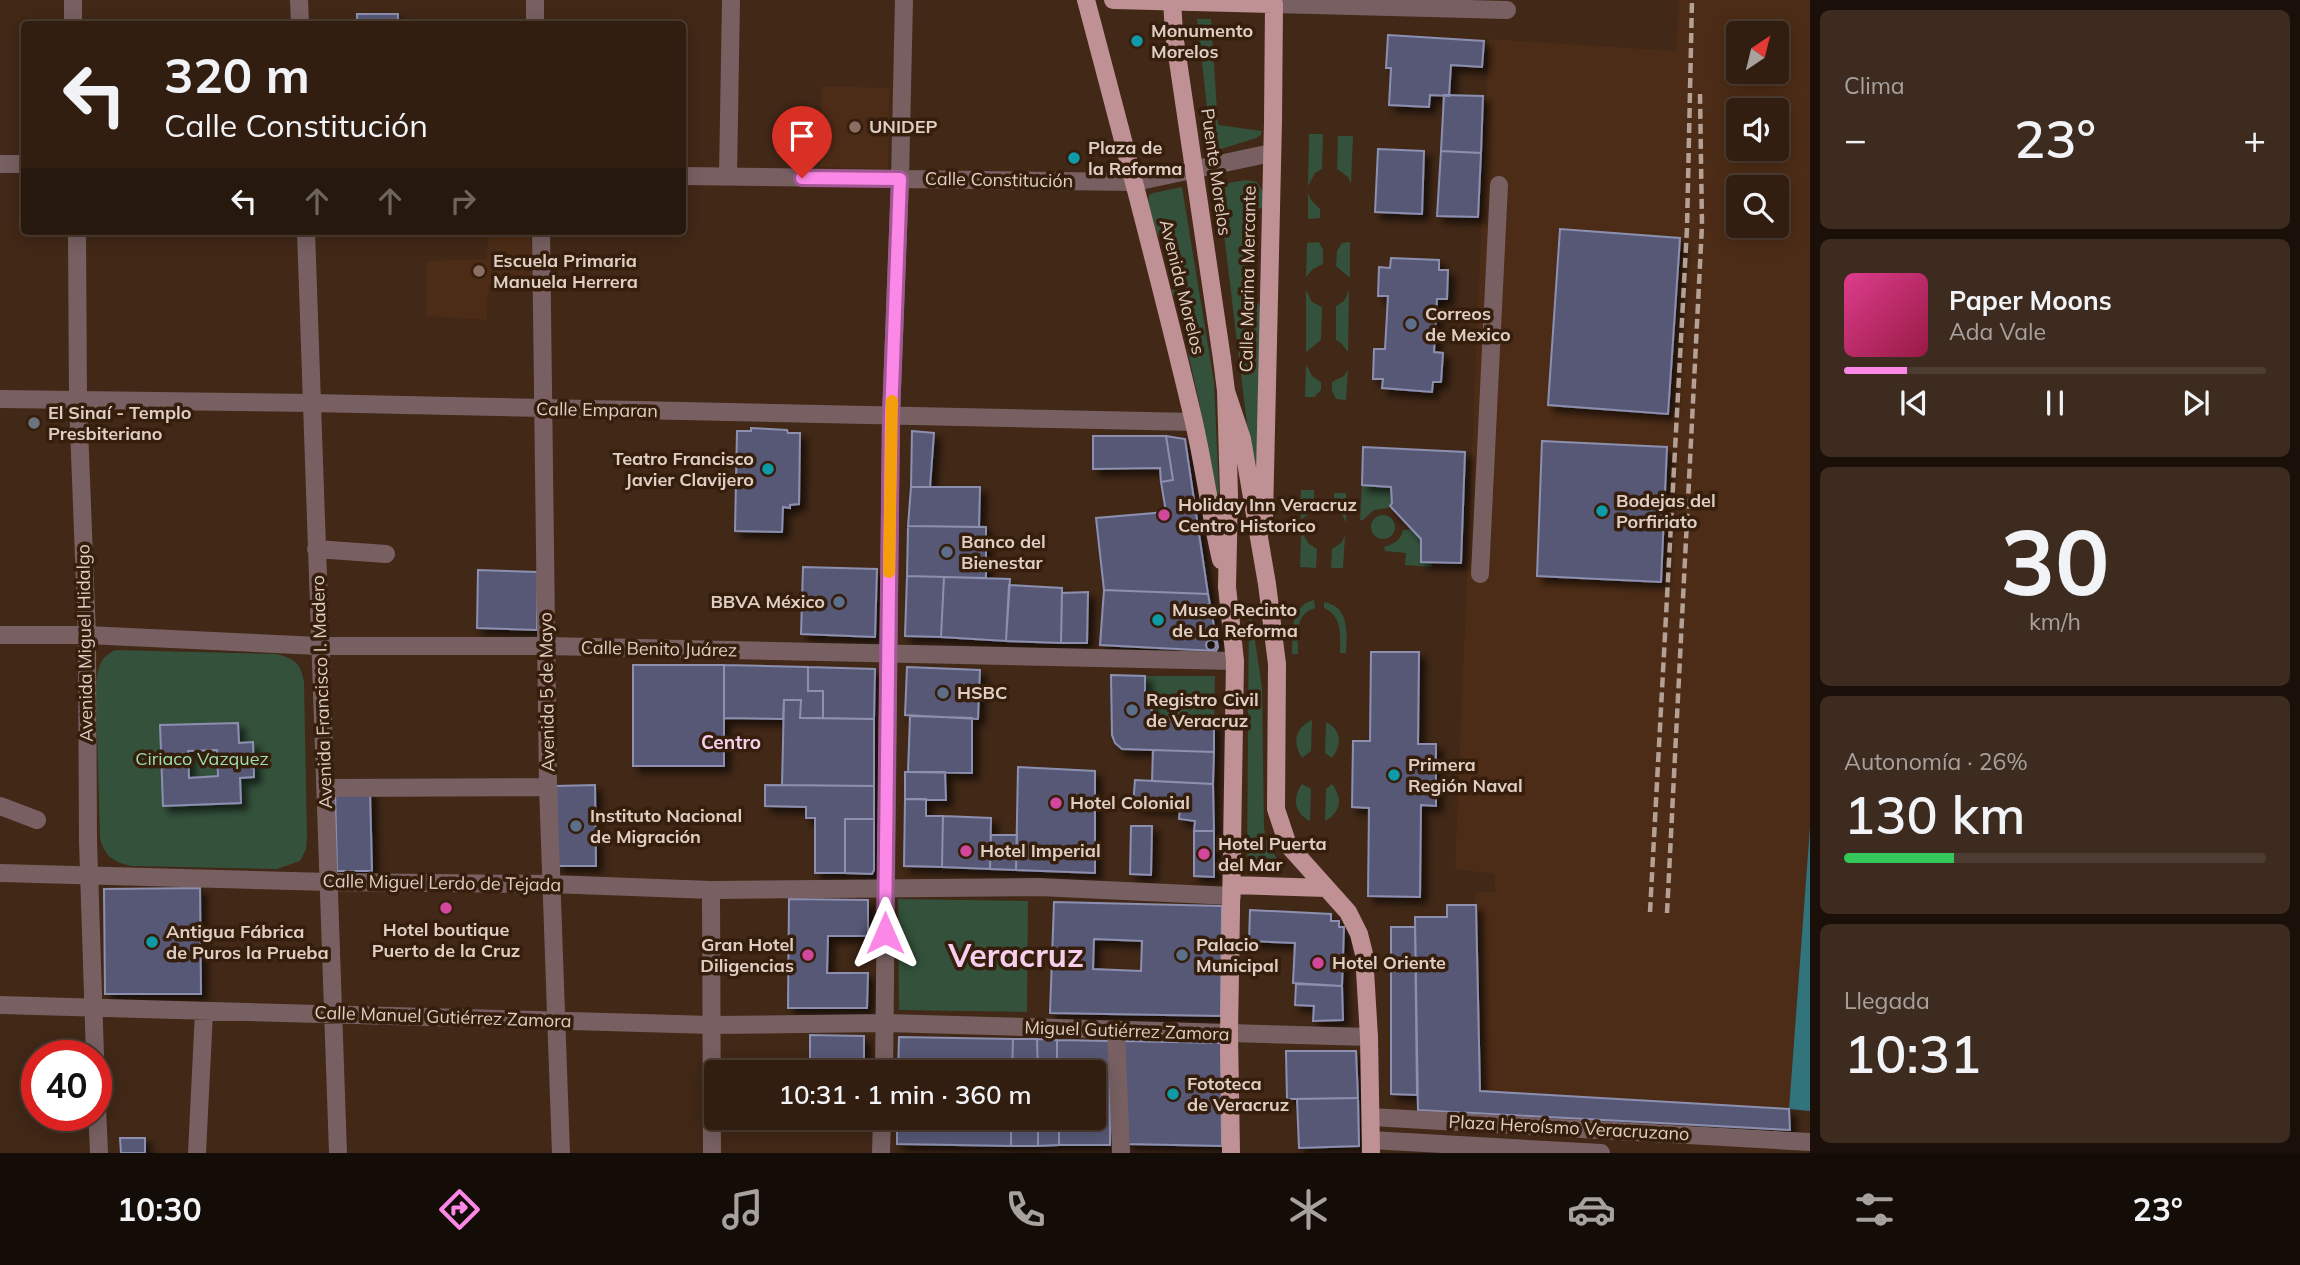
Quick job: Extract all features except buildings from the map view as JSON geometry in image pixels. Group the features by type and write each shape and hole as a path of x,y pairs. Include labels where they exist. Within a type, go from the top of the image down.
{"main road":[{"name":"Avenida Morelos","path":"1086,0 1135,182 1194,422 1208,505 1227,587"},
{"path":"1113,0 1274,4"},
{"name":"Puente Morelos","path":"1172,0 1174,34 1226,391"},
{"name":"Calle Marina Mercante","path":"1262,555 1274,4"},
{"path":"1226,391 1227,587 1235,661 1229,1034 1231,1153"},
{"name":"Calle Marina Mercante","path":"1226,391 1242,439 1277,664 1276,809 1288,845 1348,912 1359,934 1364,954 1369,1037 1371,1147"},
{"path":"1232,891 1326,888"}],"street":[{"path":"73,0 73,21"},
{"path":"299,0 300,21"},
{"path":"535,0 536,21"},
{"path":"728,176 732,0"},
{"path":"885,1060 891,416 904,0"},
{"path":"1274,4 1507,10"},
{"name":"Calle Constitución","path":"686,176 1135,182 1271,153"},
{"path":"0,164 21,164"},
{"path":"1480,574 1499,185"},
{"name":"Avenida Miguel Hidalgo","path":"77,235 78,402 87,635 94,1040"},
{"name":"Avenida Francisco I. Madero","path":"306,235 338,1153"},
{"name":"Avenida 5 de Mayo","path":"541,235 548,787 561,1153"},
{"name":"Calle Emparan","path":"0,399 1194,422"},
{"path":"316,549 386,554"},
{"name":"Calle Benito Juárez","path":"0,635 87,635 319,646 546,646 1235,661"},
{"path":"326,788 548,787"},
{"path":"0,806 37,820"},
{"name":"Calle Miguel Lerdo de Tejada","path":"0,873 330,883 551,884 711,890 1039,887 1232,891"},
{"path":"711,890 712,1153"},
{"name":"Calle Manuel Gutiérrez Zamora","path":"0,1005 712,1025 886,1023"},
{"path":"197,1153 204,1012"},
{"name":"Miguel Gutiérrez Zamora","path":"886,1023 1369,1037"},
{"path":"1116,1030 1121,1153"},
{"name":"Plaza Heroísmo Veracruzano","path":"1371,1117 1810,1142"},
{"path":"881,1153 882,1130"},
{"path":"98,1131 99,1153"},
{"path":"1371,1147 1601,1153"}],"shaded area":[{"path":"1679,0 1810,0 1810,827 1789,1109 1480,1091 1475,892 1495,892 1495,874 1455,869 1489,39 1676,51"},
{"name":"UNIDEP","path":"822,86 890,88 888,169 820,167"},
{"name":"Escuela Primaria Manuela Herrera","path":"488,235 531,235 532,281 488,285 487,320 426,316 426,261 487,259"}],"green space":[{"path":"1197,19 1211,19 1218,125 1262,131 1256,138 1212,152"},
{"path":"1309,134 1323,134 1322,169 1315,173 1308,186"},
{"path":"1338,136 1353,136 1351,184 1348,177 1337,169"},
{"path":"1245,180 1257,182 1264,193 1262,208 1250,211 1251,230 1242,232 1250,294 1261,309 1256,482 1218,185"},
{"path":"1182,187 1214,382 1219,492 1217,496 1212,494 1199,401 1187,349 1201,354 1192,308 1173,295 1171,290 1182,293 1187,285 1174,244 1157,234 1148,202 1149,195 1153,193"},
{"path":"1308,193 1320,209 1320,218 1308,219"},
{"path":"1319,242 1323,250 1323,264 1313,269 1306,277 1307,243"},
{"path":"1350,242 1349,277 1336,266 1337,251 1342,243"},
{"path":"1306,290 1312,302 1322,307 1321,340 1306,352"},
{"path":"1349,290 1348,352 1336,340 1336,306 1344,301"},
{"path":"1306,364 1312,376 1321,382 1321,390 1314,397 1305,397"},
{"path":"1348,370 1346,400 1336,399 1332,382 1344,376"},
{"path":"1362,485 1391,487 1392,503 1388,508 1374,510 1360,520"},
{"path":"1301,490 1314,490 1314,509 1301,520"},
{"path":"1334,493 1346,493 1346,523 1335,509"},
{"path":"1383,515 1392,518 1395,527 1392,536 1383,539 1374,536 1371,527 1374,518"},
{"path":"1412,529 1421,539 1421,562 1432,562 1432,567 1405,565 1406,553 1385,551 1384,547 1396,541 1403,530"},
{"path":"1301,531 1309,544 1317,549 1316,568 1300,567"},
{"path":"1345,536 1343,568 1331,568 1332,549 1341,543"},
{"path":"1314,600 1315,608 1303,615 1300,621 1298,654 1292,654 1296,614 1306,603"},
{"path":"1249,601 1262,687 1264,828 1266,840 1280,864 1280,870 1277,871 1251,871 1247,866"},
{"path":"1324,602 1339,609 1343,615 1346,653 1340,653 1337,621 1335,616 1324,608"},
{"name":"Ciriaco Vazquez","path":"116,650 276,654 296,662 304,682 307,837 306,849 300,861 277,869 132,866 115,860 107,853 100,837 96,694 101,662"},
{"path":"1145,676 1215,676 1214,721 1159,719 1145,702"},
{"path":"1312,720 1311,751 1302,758 1297,746 1297,736 1302,727"},
{"path":"1326,722 1335,729 1339,738 1338,748 1332,758 1325,753"},
{"path":"1302,784 1311,789 1310,821 1301,814 1296,805"},
{"path":"1332,784 1338,794 1339,804 1325,821 1326,789"},
{"path":"898,899 1028,901 1027,1012 899,1010"}],"water":[{"path":"1810,827 1810,1111 1789,1109"}],"railway":[{"path":"1650,912 1687,228 1692,0"},
{"path":"1667,913 1702,225 1700,94"}],"slow traffic":[{"path":"889,572 892,401"}],"place":[{"name":"Monumento Morelos","path":"1137,41"},
{"name":"UNIDEP","path":"855,127"},
{"name":"Plaza de la Reforma","path":"1074,158"},
{"name":"Escuela Primaria Manuela Herrera","path":"479,271"},
{"name":"Correos de Mexico","path":"1411,324"},
{"name":"El Sinaí - Templo Presbiteriano","path":"34,423"},
{"name":"Teatro Francisco Javier Clavijero","path":"768,469"},
{"name":"Bodejas del Porfiriato","path":"1602,511"},
{"name":"Holiday Inn Veracruz Centro Historico","path":"1164,515"},
{"name":"Banco del Bienestar","path":"947,552"},
{"name":"BBVA México","path":"839,602"},
{"name":"Museo Recinto de La Reforma","path":"1158,620"},
{"name":"HSBC","path":"943,693"},
{"name":"Registro Civil de Veracruz","path":"1132,710"},
{"name":"Primera Región Naval","path":"1394,775"},
{"name":"Hotel Colonial","path":"1056,803"},
{"name":"Instituto Nacional de Migración","path":"576,826"},
{"name":"Hotel Imperial","path":"966,851"},
{"name":"Hotel Puerta del Mar","path":"1204,854"},
{"name":"Hotel boutique Puerto de la Cruz","path":"446,908"},
{"name":"Antigua Fábrica de Puros la Prueba","path":"152,942"},
{"name":"Gran Hotel Diligencias","path":"808,955"},
{"name":"Palacio Municipal","path":"1182,955"},
{"name":"Hotel Oriente","path":"1318,963"},
{"name":"Fototeca de Veracruz","path":"1173,1094"}],"district":[{"name":"Centro","path":"731,742"},
{"name":"Veracruz","path":"1016,956"}],"route":[{"path":"802,178 900,179 891,416 885,933"}]}
